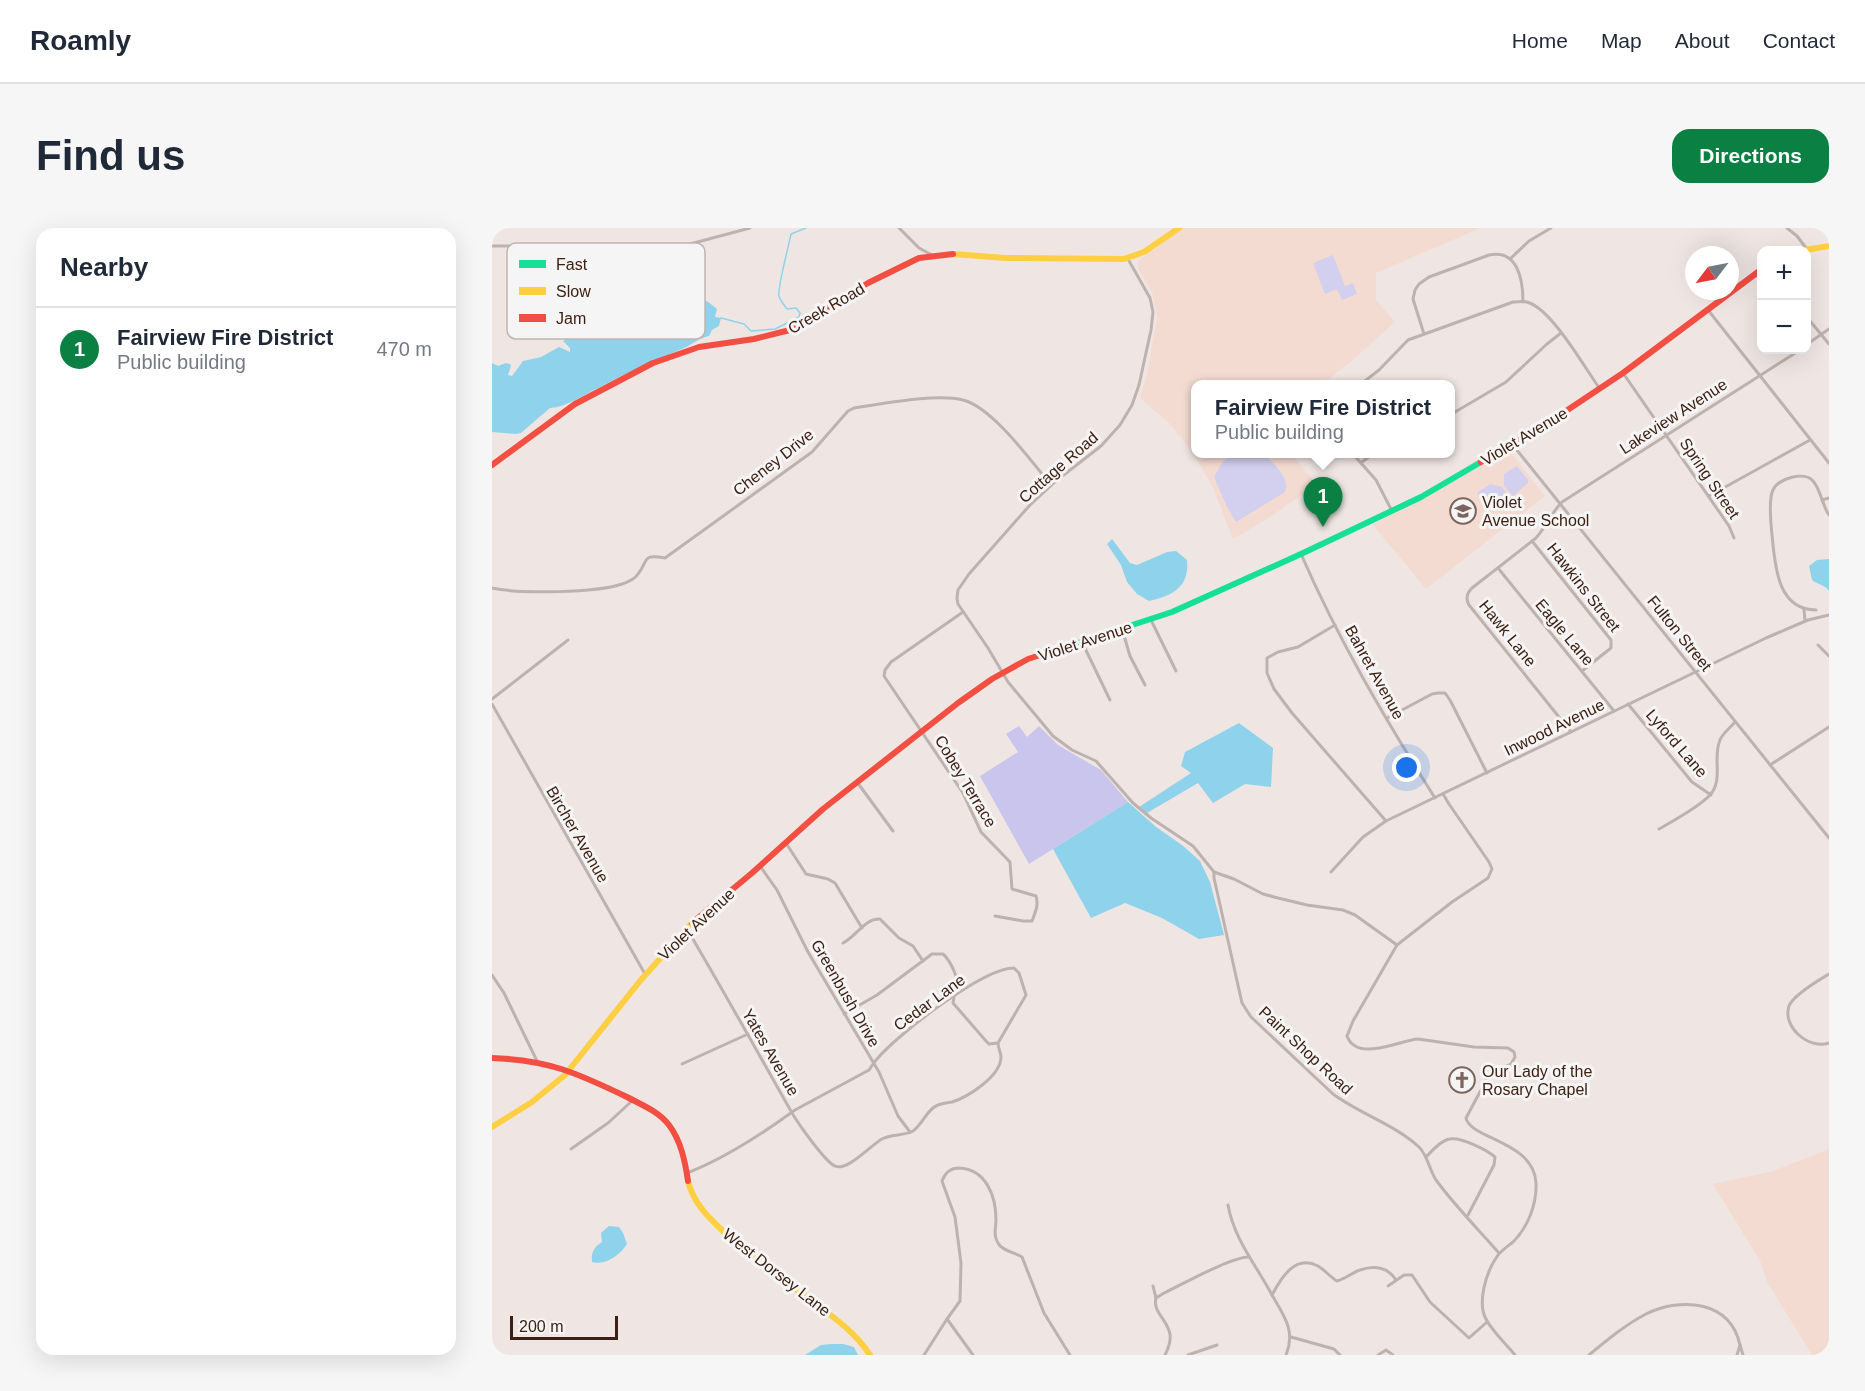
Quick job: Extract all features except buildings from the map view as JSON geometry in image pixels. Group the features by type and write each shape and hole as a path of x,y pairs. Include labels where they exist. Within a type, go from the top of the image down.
{"main road":[{"name":"Creek Road","path":"492,465 575,405 653,363 699,347 780,334 820,314 868,283 908,263 934,256 963,254 1019,258 1128,259 1149,249 1179,228"},
{"path":"1811,249 1829,246"},
{"name":"Violet Avenue","path":"492,1127 555,1084 645,974 698,918 823,809 1002,672 1028,659 1151,620 1199,600 1421,497 1512,444 1623,374 1757,272"},
{"name":"West Dorsey Lane","path":"492,1058 537,1061 568,1070 651,1109 664,1120 677,1139 696,1200 724,1231 752,1255 846,1325 870,1355"}],"street":[{"path":"694,243 750,228"},
{"path":"899,228 919,248 934,256"},
{"path":"1510,259 1529,241 1551,228"},
{"path":"1787,228 1797,236 1803,246"},
{"path":"1424,334 1413,300 1415,290 1421,282 1493,254 1510,259 1515,264 1520,275 1523,302"},
{"name":"Cottage Road","path":"963,612 957,598 961,585 1011,526 1051,485 1101,446 1125,417 1136,396 1153,312 1148,294 1128,259"},
{"path":"1366,380 1379,370 1404,342 1513,302 1527,302 1543,311 1562,333 1600,389"},
{"path":"1707,309 1829,463"},
{"path":"1811,322 1829,344"},
{"path":"1811,342 1829,329"},
{"path":"1455,412 1506,382 1562,333"},
{"name":"Lakeview Avenue","path":"1560,504 1793,354"},
{"name":"Spring Street","path":"1623,374 1730,526 1734,538"},
{"name":"Cheney Drive","path":"492,588 520,592 584,590 613,586 628,581 638,575 646,559 653,556 665,558 812,452 848,411 854,408 944,397 967,401 984,411 998,424 1051,485"},
{"path":"1709,496 1811,440"},
{"name":"Fulton Street","path":"1512,444 1829,838"},
{"path":"1357,458 1382,488 1393,511"},
{"path":"1361,463 1366,458"},
{"path":"1816,610 1804,609 1794,603 1786,594 1776,573 1771,523 1772,490 1778,484 1802,476 1813,481 1829,515"},
{"path":"1822,500 1829,498"},
{"name":"Hawk Lane","path":"1560,504 1543,530 1469,591 1467,601 1572,732"},
{"name":"Hawkins Street","path":"1532,541 1611,640 1611,648 1582,670"},
{"name":"Bahret Avenue","path":"1301,554 1335,625 1435,798"},
{"name":"Eagle Lane","path":"1498,568 1614,711"},
{"path":"1804,609 1805,621"},
{"path":"922,732 885,681 884,673 891,662 963,612 1008,682 1059,742 1095,760 1133,803 1193,846 1214,872 1234,879 1263,894 1307,905 1343,910 1355,915 1397,945"},
{"name":"Inwood Avenue","path":"1331,872 1363,837 1386,821 1800,623 1829,615"},
{"path":"1151,620 1176,671"},
{"path":"1335,625 1298,647 1268,657 1267,673 1274,689 1292,713 1386,821"},
{"path":"1122,629 1131,656 1145,685"},
{"path":"492,702 568,640"},
{"path":"1082,642 1110,700"},
{"path":"1818,645 1829,656"},
{"path":"1387,718 1432,694 1445,693 1487,773"},
{"name":"Bircher Avenue","path":"492,702 645,974"},
{"name":"Lyford Lane","path":"1628,704 1692,782 1711,795"},
{"path":"1659,829 1711,795 1718,774 1717,751 1720,739 1735,722"},
{"path":"1770,765 1829,727"},
{"name":"Cobey Terrace","path":"922,732 963,794 981,831 1010,862 1012,889 1035,894 1037,899 1032,921 995,916"},
{"path":"857,782 892,831"},
{"path":"1443,794 1489,861 1492,871 1485,881 1452,902 1397,945 1349,1028 1347,1036 1351,1043 1377,1049 1418,1039 1467,1046 1505,1047 1511,1048 1515,1054 1511,1064 1493,1072 1488,1077 1466,1118 1472,1128 1502,1142 1522,1156 1532,1168 1535,1177 1536,1191 1530,1215 1517,1237 1499,1253 1490,1270 1483,1296 1482,1308 1487,1322 1515,1355"},
{"path":"786,843 806,874 834,882 862,927"},
{"name":"Greenbush Drive","path":"760,866 777,890 807,952 874,1063 898,1116 910,1132"},
{"name":"Paint Shop Road","path":"1214,872 1242,1003 1251,1017 1333,1094 1406,1137 1421,1149 1433,1175 1447,1194 1499,1253"},
{"path":"843,943 873,919 884,921 899,938 913,946 923,961"},
{"name":"Yates Avenue","path":"687,929 792,1113 736,1149 687,1174"},
{"path":"792,1113 831,1163 841,1167 884,1138 910,1132 936,1106 952,1102 987,1081 999,1065 1001,1057 998,1044 989,1044 953,1003 952,1000 959,987 947,957 943,954 936,953 877,995 844,1014"},
{"name":"Cedar Lane","path":"792,1113 869,1070 895,1041 957,993 989,976 1007,969 1016,969 1026,991 1025,998 998,1044"},
{"path":"1829,974 1790,1004 1789,1017 1795,1030 1804,1041 1823,1045 1829,1043"},
{"path":"492,975 504,993 537,1061"},
{"path":"682,1064 748,1034"},
{"path":"572,1149 608,1123 633,1100"},
{"path":"1426,1157 1444,1141 1452,1138 1483,1148 1495,1157 1494,1165 1468,1216"},
{"path":"924,1355 960,1301 961,1263 955,1217 942,1181 948,1172 955,1168 981,1175 985,1179 993,1197 996,1219 995,1237 998,1243 1022,1257 1044,1313 1070,1355"},
{"path":"1228,1205 1231,1220 1249,1257 1258,1268 1283,1316 1291,1337 1286,1355"},
{"path":"1156,1298 1227,1263 1241,1257 1249,1257"},
{"path":"1272,1295 1282,1276 1288,1270 1299,1264 1307,1263 1319,1267 1337,1281 1359,1270 1384,1268 1391,1272 1396,1280"},
{"path":"1388,1286 1406,1275 1414,1276 1430,1302 1469,1338 1487,1322"},
{"path":"1153,1286 1156,1308 1170,1336 1166,1355"},
{"path":"1589,1355 1640,1317 1659,1309 1680,1306 1703,1307 1721,1314 1732,1326 1743,1355"},
{"path":"947,1319 973,1355"},
{"path":"1291,1337 1334,1349 1340,1355"},
{"path":"1188,1355 1217,1345"},
{"path":"1737,1355 1740,1345"},
{"path":"1378,1355 1386,1350 1393,1355"}],"shaded area":[{"path":"1183,228 1481,228 1376,273 1376,300 1395,322 1327,380 1191,380 1191,450 1169,423 1140,398 1147,375 1157,316 1152,292 1138,269 1138,261"},
{"path":"1333,255 1345,286 1353,283 1357,294 1342,300 1337,289 1325,294 1313,263"},
{"name":"Violet Avenue School","path":"1509,450 1545,496 1426,589 1373,525"},
{"path":"1196,458 1294,458 1317,484 1269,518 1233,539 1213,488"},
{"path":"1227,458 1268,458 1283,476 1285,492 1236,522 1214,477"},
{"path":"1517,466 1528,483 1513,496 1504,486 1504,474"},
{"path":"1490,484 1502,487 1510,499 1493,511 1477,493"},
{"path":"1019,726 1027,737 1039,726 1058,745 1101,770 1128,802 1029,864 980,776 1018,752 1006,734"},
{"path":"1829,1149 1829,1355 1812,1355 1767,1282 1760,1261 1713,1184 1773,1171"}],"water":[{"path":"705,301 717,309 715,317 721,318 719,326 712,330 709,336 705,337"},
{"path":"566,339 700,339 569,403 550,408 521,433 492,432 492,363 498,366 510,364 508,375 512,376 523,361 541,357 559,347 570,352 570,348 563,341"},
{"path":"1112,539 1130,563 1137,565 1167,552 1176,551 1187,560 1186,577 1182,584 1172,593 1149,601 1137,594 1127,582 1121,565 1107,544"},
{"path":"1829,559 1829,591 1812,580 1809,566 1817,560"},
{"path":"1239,723 1273,748 1271,787 1245,784 1213,803 1198,783 1147,813 1139,807 1191,773 1181,766 1185,752"},
{"path":"1128,802 1200,861 1210,882 1224,935 1199,939 1162,918 1125,903 1091,918 1053,849"},
{"path":"609,1226 619,1227 627,1244 612,1259 592,1262 594,1250 602,1242 601,1233"},
{"path":"821,1345 854,1347 858,1355 805,1355"}],"waterway":[{"path":"721,318 744,324 751,331 775,329 799,317 800,313 796,308 787,309 780,299 779,292 791,234 806,228"}],"traffic: fast":[{"path":"1068,646 1172,612 1421,497 1481,462"}],"traffic: slow":[{"path":"953,254 1005,258 1124,259 1144,252 1179,228"},
{"path":"1811,249 1829,246"},
{"path":"492,1127 532,1102 565,1075 640,981 692,923"},
{"path":"688,1181 698,1203 719,1227 754,1258 840,1322 870,1355"}],"traffic: jam":[{"path":"492,465 575,404 653,363 699,347 754,339 790,330 868,283 919,258 953,254"},
{"path":"1481,462 1551,421 1623,373 1757,273"},
{"path":"692,923 823,809 958,703 992,679 1028,659 1068,646"},
{"path":"492,1058 512,1059 562,1069 593,1081 650,1109 665,1120 677,1138 688,1181"}],"place":[{"name":"Violet Avenue School","path":"1463,511"},
{"name":"Fairview Fire District","path":"1323,527"},
{"name":"Our Lady of the Rosary Chapel","path":"1462,1080"}]}
